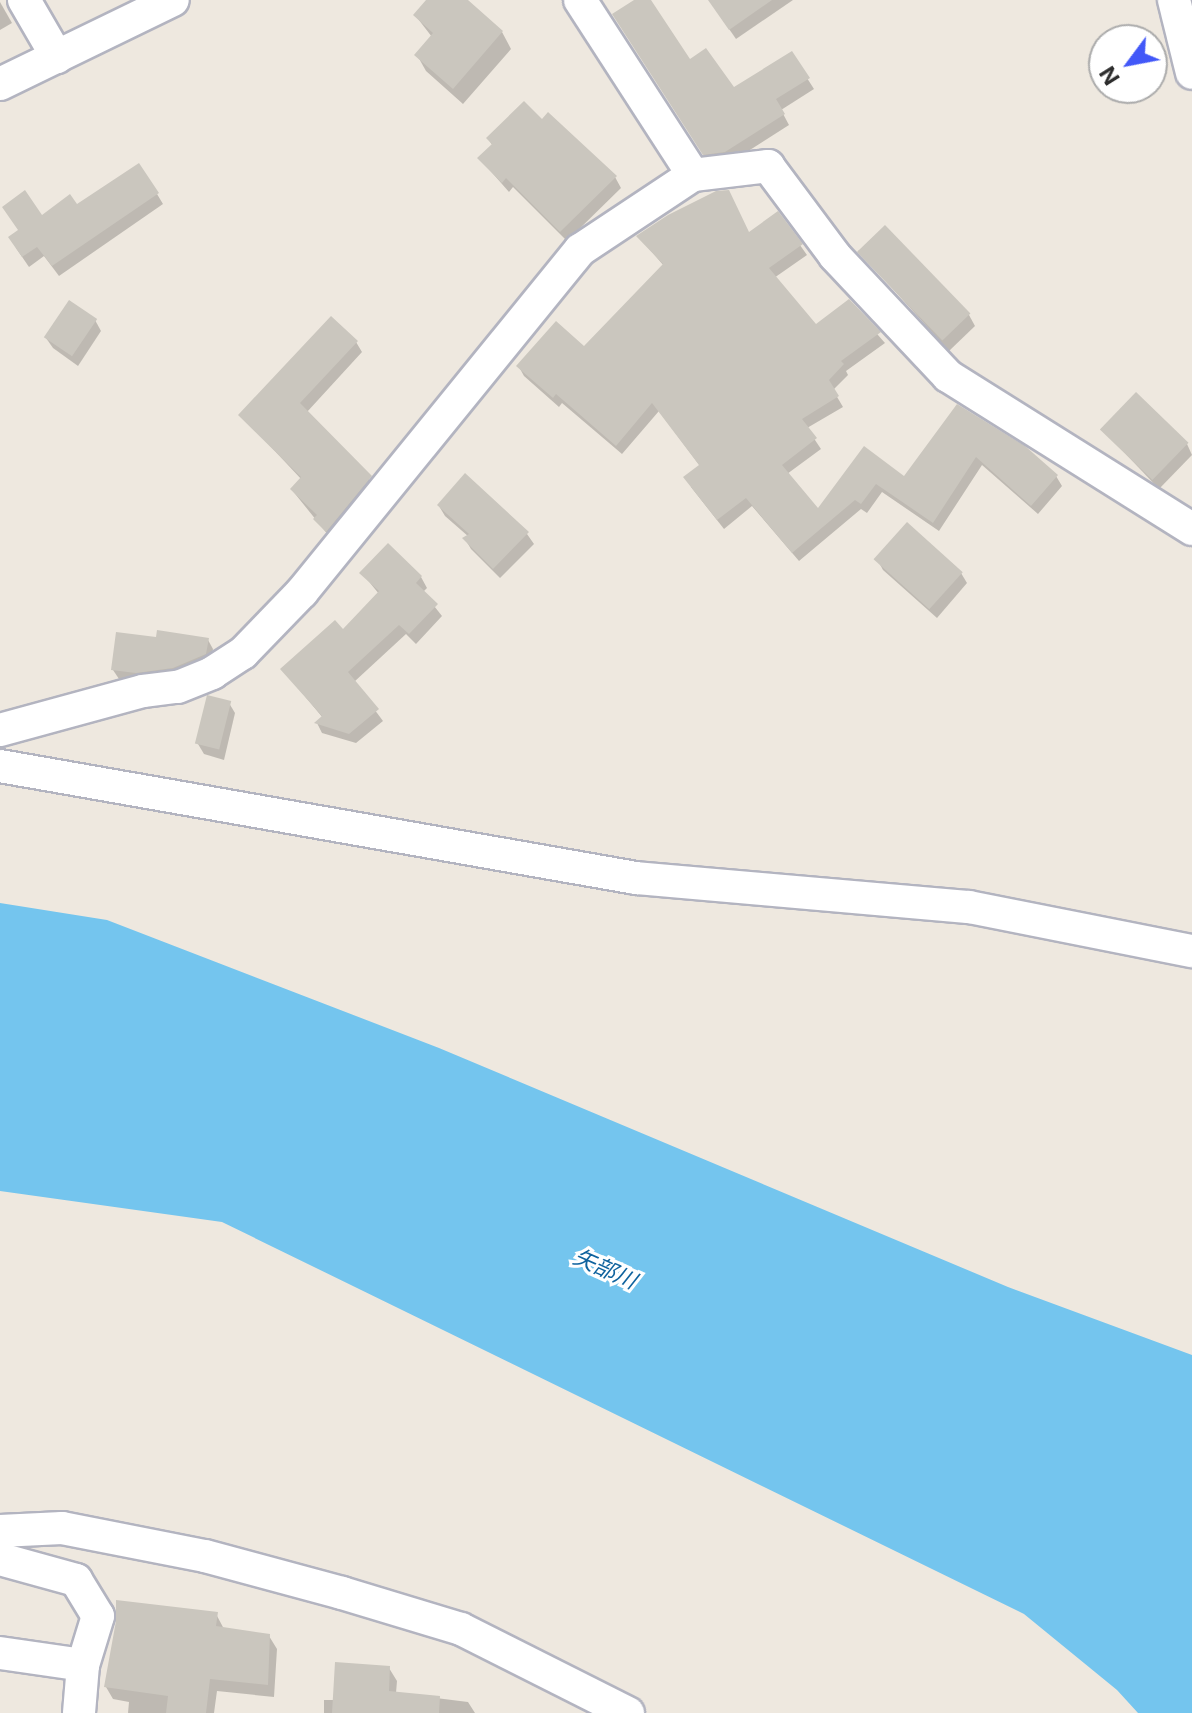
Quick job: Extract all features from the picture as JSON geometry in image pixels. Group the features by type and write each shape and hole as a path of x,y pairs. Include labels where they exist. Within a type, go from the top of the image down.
{"street":[{"path":"24,0 57,57"},
{"path":"0,84 173,0"},
{"path":"580,0 693,175"},
{"path":"1174,0 1192,73"},
{"path":"0,730 143,691 178,687 212,673 243,653 302,592 580,250 693,175 768,166 835,256 948,376 1192,529"},
{"path":"0,766 636,878 969,907 1192,951"},
{"path":"0,1531 62,1528 205,1556 342,1593 461,1629 628,1713"},
{"path":"0,1559 76,1580 98,1616 83,1665 79,1713"},
{"path":"0,1653 83,1665"}],"water":[{"name":"矢部川","path":"0,903 107,920 439,1048 1008,1287 1192,1355 1192,1713 1138,1713 1117,1690 1024,1614 222,1222 0,1191"}],"building":[{"path":"426,0 468,0 503,31 453,89 414,55 433,33 413,15"},
{"path":"634,0 651,0 690,59 706,48 734,87 792,51 810,78 776,99 785,114 725,152 703,155 612,14"},
{"path":"708,0 772,0 729,30"},
{"path":"524,101 542,119 548,112 617,176 560,232 506,178 502,183 477,158 492,144 486,138"},
{"path":"139,163 159,193 52,266 37,247 22,257 8,237 18,230 2,207 25,190 42,215 70,194 77,204"},
{"path":"729,190 749,232 778,211 803,244 769,268 816,324 849,299 881,332 841,361 844,364 829,380 839,396 802,419 817,438 782,465 818,508 864,446 904,476 957,404 1025,446 1058,475 1031,506 976,457 933,523 876,484 861,504 855,500 792,553 746,498 717,520 683,477 699,465 652,403 616,446 556,394 553,398 516,366 556,321 584,346 663,264 636,236 668,215 716,191"},
{"path":"885,225 970,313 942,341 857,252"},
{"path":"69,300 97,319 72,356 44,337"},
{"path":"331,316 358,341 300,403 372,476 326,532 313,519 317,515 290,489 301,477 238,415"},
{"path":"1136,392 1189,443 1152,480 1100,429"},
{"path":"465,473 529,532 493,569 462,538 469,534 437,505"},
{"path":"907,522 963,572 929,609 874,559"},
{"path":"388,543 422,576 416,583 438,604 409,634 399,625 348,672 379,709 349,734 314,723 322,716 280,669 335,620 343,629 379,591 359,573"},
{"path":"157,630 209,638 206,654 173,668 136,673 111,670 116,632 156,637"},
{"path":"207,695 231,701 219,750 195,744"},
{"path":"116,1600 218,1612 216,1626 270,1634 268,1685 210,1679 206,1713 166,1713 168,1696 104,1687 116,1621"},
{"path":"335,1662 390,1666 389,1691 440,1696 439,1713 332,1713"}]}
